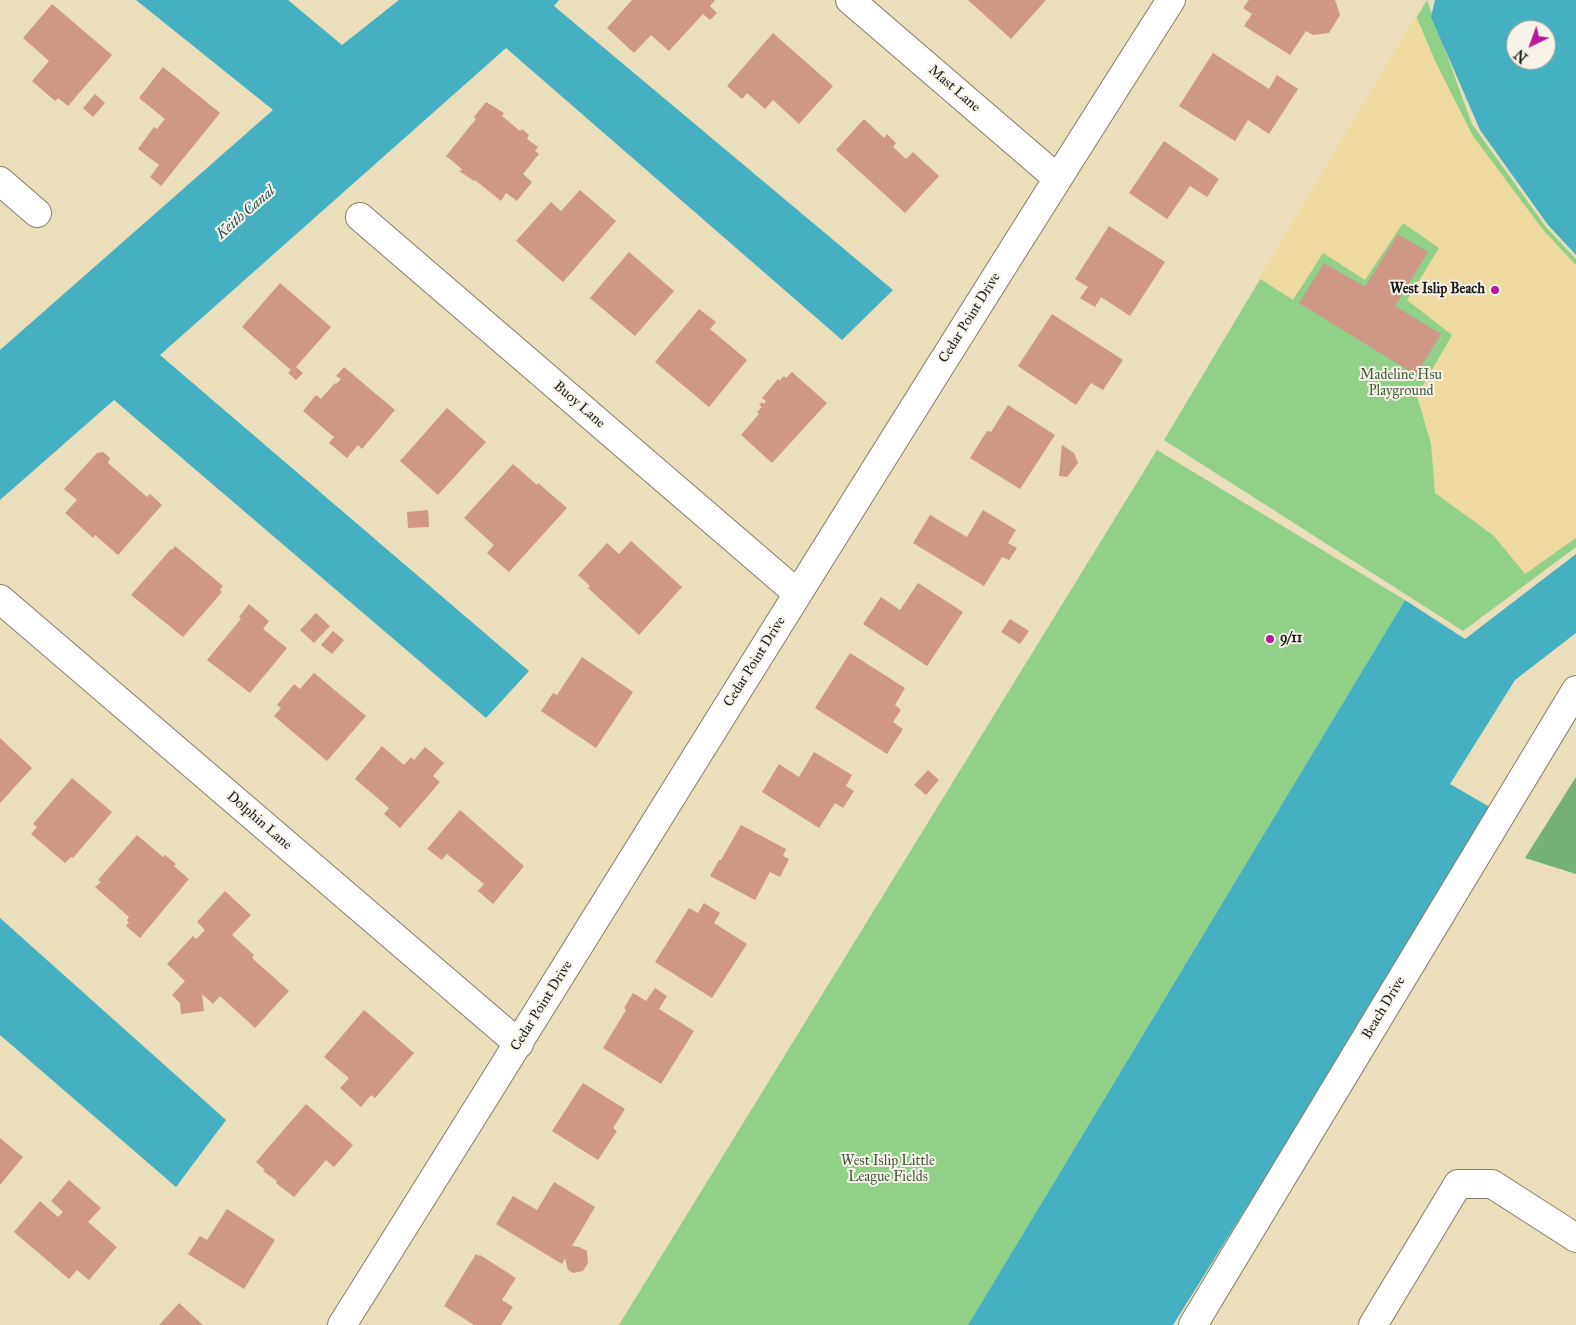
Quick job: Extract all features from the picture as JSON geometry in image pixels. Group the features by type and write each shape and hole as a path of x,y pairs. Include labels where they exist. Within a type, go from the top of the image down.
{"street":[{"name":"Mast Lane","path":"850,0 1058,178"},
{"name":"Cedar Point Drive","path":"342,1325 519,1044 798,593 1171,0"},
{"path":"0,180 37,213"},
{"name":"Buoy Lane","path":"360,217 798,593"},
{"name":"Dolphin Lane","path":"0,599 519,1044"},
{"name":"Beach Drive","path":"1193,1325 1576,690"},
{"path":"1376,1324 1418,1248 1458,1184 1492,1184 1576,1238"}],"green space":[{"name":"Madeline Hsu Playground","path":"1427,0 1472,124 1546,227 1576,259 1576,547 1463,631 1164,440"},
{"name":"West Islip Little League Fields","path":"1157,450 1405,600 968,1325 619,1325"},
{"path":"1576,777 1576,874 1525,858"}],"sand":[{"name":"West Islip Beach","path":"1416,16 1436,63 1473,136 1544,231 1576,265 1576,538 1525,574 1494,536 1435,493 1431,444 1417,396 1452,335 1407,300 1439,248 1403,223 1365,280 1323,253 1293,300 1259,278"}],"water":[{"name":"Keith Canal","path":"136,0 288,0 342,45 399,0 559,0 554,6 893,290 842,340 506,48 160,355 529,671 486,718 114,400 0,500 0,350 273,110"},
{"path":"1435,0 1576,0 1576,255 1548,225 1480,130 1431,17"},
{"path":"1576,554 1576,633 1515,680 1450,784 1495,810 1173,1325 968,1325 1405,600 1465,639"},
{"path":"0,918 226,1120 176,1187 0,1035"}],"building":[{"path":"632,0 715,0 710,6 717,13 710,20 703,14 669,51 651,35 634,53 607,28"},
{"path":"968,0 1046,0 1011,39"},
{"path":"1249,0 1335,0 1340,15 1329,33 1313,35 1306,31 1290,55 1244,26 1252,14 1243,8"},
{"path":"52,4 112,55 68,106 58,98 55,101 32,81 49,61 23,38"},
{"path":"773,33 833,86 799,124 773,100 765,109 747,93 742,99 727,86"},
{"path":"1213,53 1269,89 1277,75 1298,89 1269,134 1248,120 1235,141 1179,106"},
{"path":"163,67 220,113 161,186 150,177 159,165 138,149 154,127 157,129 165,119 139,98"},
{"path":"95,94 105,103 93,117 83,108"},
{"path":"486,102 504,113 502,116 520,131 522,129 529,135 527,139 538,147 535,151 539,154 523,174 532,182 517,201 506,193 501,201 475,180 459,171 463,170 446,156 476,119 474,117"},
{"path":"864,119 884,138 887,134 896,143 893,147 906,159 913,152 939,176 905,213 836,150"},
{"path":"1164,141 1219,179 1207,197 1190,186 1167,219 1129,193"},
{"path":"580,190 616,221 563,282 516,241 551,202 561,211"},
{"path":"1109,226 1165,262 1130,316 1101,297 1095,307 1080,298 1088,287 1075,279"},
{"path":"1398,234 1428,252 1395,306 1441,334 1416,375 1299,303 1324,263 1365,287"},
{"path":"629,252 674,291 635,336 590,298"},
{"path":"280,283 331,327 296,367 303,373 296,380 288,373 291,370 242,327"},
{"path":"699,309 716,322 710,329 747,360 709,407 655,362"},
{"path":"1052,314 1123,360 1103,390 1091,383 1076,405 1018,366"},
{"path":"344,367 395,410 362,449 358,445 347,458 329,443 334,437 303,411 316,395 321,399 341,379 336,376"},
{"path":"792,372 827,403 772,463 741,435 759,414 757,412 762,407 759,405 762,402 764,404 766,401 762,398 778,379 783,383 780,380 784,376 786,378"},
{"path":"1008,405 1055,435 1020,489 970,458 987,431 991,432"},
{"path":"447,408 486,442 438,495 400,461"},
{"path":"1062,445 1074,453 1078,463 1067,477 1059,476"},
{"path":"103,452 110,458 108,463 147,497 150,494 162,505 118,555 95,535 93,538 65,513 77,500 64,489 97,453"},
{"path":"513,464 567,508 509,572 487,553 494,545 464,518"},
{"path":"428,510 429,527 408,528 407,512"},
{"path":"983,510 1016,530 1008,543 1017,548 1009,560 1002,557 984,586 913,543 930,515 967,537"},
{"path":"631,541 682,587 639,635 588,588 590,586 578,575 607,543 619,554"},
{"path":"175,546 223,586 220,590 222,592 183,637 131,595"},
{"path":"918,583 963,612 927,666 863,624 881,597 900,610"},
{"path":"249,604 269,621 263,629 287,648 250,693 207,660 241,619 239,617"},
{"path":"316,613 330,626 314,643 300,630"},
{"path":"1010,619 1029,631 1020,644 1001,632"},
{"path":"333,631 344,640 332,654 321,645"},
{"path":"850,653 905,688 895,705 901,710 893,722 903,729 887,754 815,708"},
{"path":"582,657 633,692 596,748 541,711 553,693 557,695"},
{"path":"314,673 366,716 327,761 274,716 281,708 277,705 294,684 300,689"},
{"path":"0,738 32,768 0,803"},
{"path":"382,746 404,765 411,757 414,760 425,747 444,763 433,776 440,782 400,828 384,814 389,808 355,779"},
{"path":"814,752 852,775 846,786 854,791 843,808 835,803 819,828 762,792 779,764 799,777"},
{"path":"928,770 939,780 926,795 914,785"},
{"path":"72,778 112,812 73,858 71,857 65,863 31,834 37,827 33,824"},
{"path":"460,810 524,866 493,904 478,891 484,884 447,854 442,860 427,849"},
{"path":"741,825 786,849 783,856 789,859 780,877 770,872 755,900 710,876"},
{"path":"137,835 163,857 165,855 176,864 174,866 189,879 140,938 126,926 129,923 127,920 129,917 95,887 101,882 98,880"},
{"path":"225,891 251,915 232,935 254,955 252,958 289,991 255,1028 220,996 213,1004 202,994 204,1011 181,1014 180,1003 172,995 185,981 167,964 193,936 196,939 205,930 197,922"},
{"path":"704,903 720,913 714,923 747,944 712,998 655,962 689,908 698,913"},
{"path":"655,988 667,996 659,1009 694,1031 661,1084 603,1048 626,1010 624,1008 633,993 646,1001"},
{"path":"364,1010 414,1053 375,1098 371,1095 361,1107 340,1088 349,1078 324,1057"},
{"path":"583,1083 625,1109 613,1128 617,1131 598,1160 552,1131"},
{"path":"306,1104 353,1145 334,1167 326,1160 294,1197 276,1183 277,1181 263,1171 265,1170 256,1162"},
{"path":"0,1138 23,1157 0,1185"},
{"path":"69,1180 101,1208 88,1222 117,1247 89,1280 77,1270 69,1279 14,1232 40,1201 58,1217 63,1212 51,1201"},
{"path":"554,1182 595,1207 572,1246 587,1251 588,1263 583,1271 573,1273 568,1270 565,1258 562,1264 496,1224 513,1196 537,1210"},
{"path":"227,1209 275,1240 244,1289 188,1254 200,1236 207,1240"},
{"path":"476,1254 516,1278 502,1300 513,1307 501,1325 474,1325 444,1306"},
{"path":"179,1303 203,1325 159,1325"}],"place":[{"name":"West Islip Beach","path":"1495,290"},
{"name":"9/11","path":"1270,639"}]}
